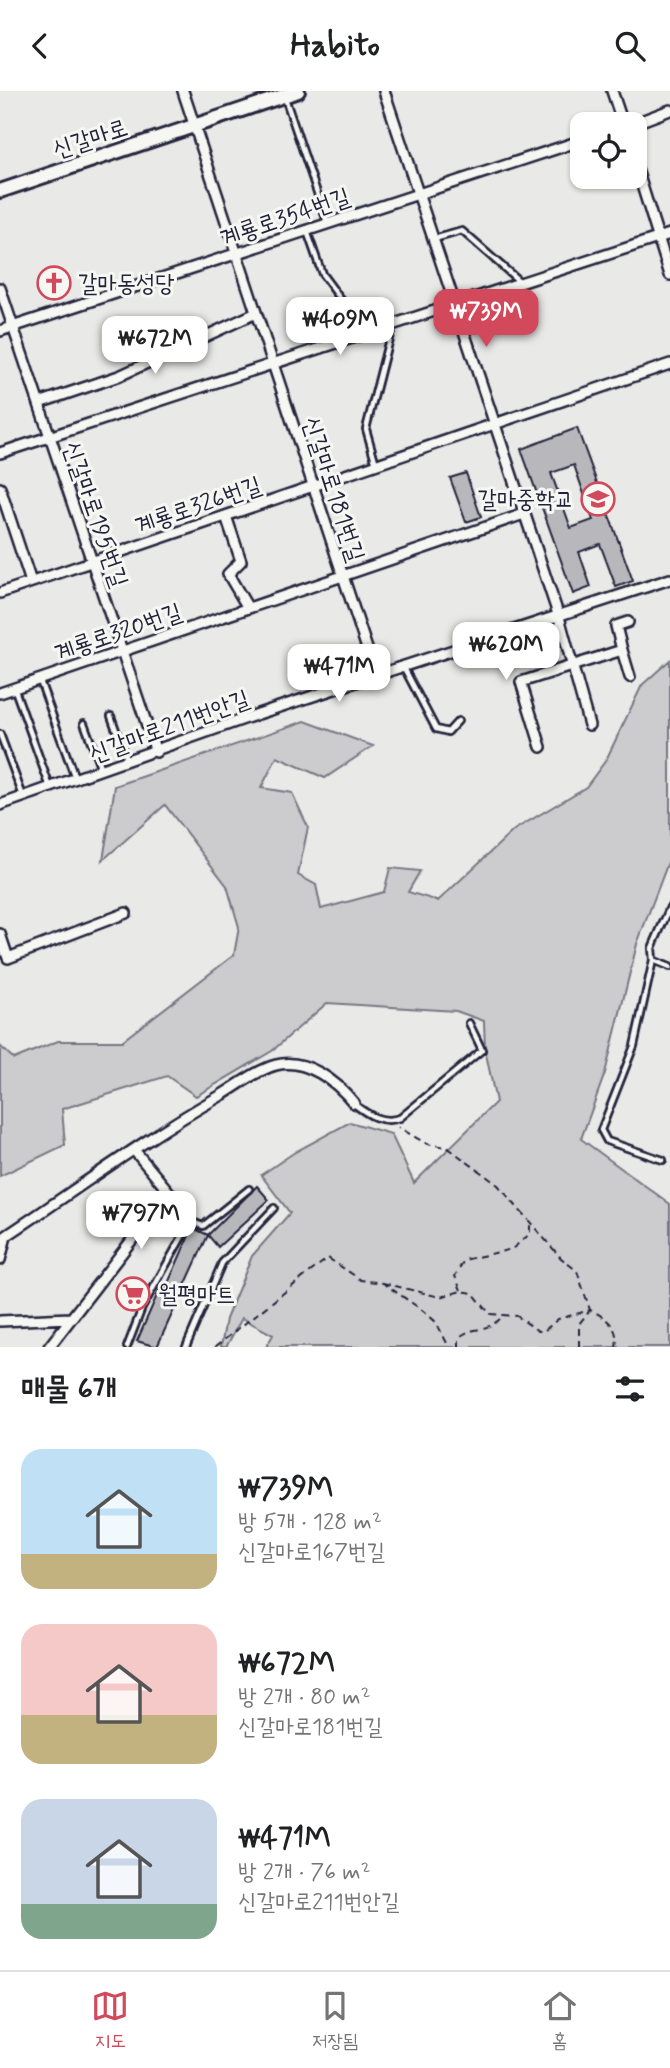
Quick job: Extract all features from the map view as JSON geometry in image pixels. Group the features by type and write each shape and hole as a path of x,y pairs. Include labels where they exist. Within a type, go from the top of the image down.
{"street":[{"path":"183,91 194,126"},
{"name":"신갈마로","path":"0,191 298,91"},
{"path":"384,91 559,617 589,725"},
{"path":"612,91 619,112"},
{"path":"647,118 670,110"},
{"name":"신갈마로181번길","path":"194,126 376,676"},
{"name":"계룡로354번길","path":"0,331 14,329 570,144"},
{"path":"643,189 670,275"},
{"path":"0,453 670,233"},
{"name":"신갈마로195번길","path":"0,288 156,752"},
{"path":"39,403 119,376 256,313"},
{"name":"계룡로326번길","path":"0,593 670,364"},
{"path":"0,488 31,582"},
{"name":"계룡로320번길","path":"0,693 524,514"},
{"path":"226,516 241,561 228,574 248,608"},
{"name":"신갈마로211번안길","path":"0,805 258,714 670,579"},
{"path":"628,622 616,626 630,677"},
{"path":"541,747 521,682 622,650"},
{"path":"0,934 8,958 126,913"},
{"path":"0,1260 6,1237 182,1117 277,1065 300,1066 324,1075 341,1087 354,1103"},
{"path":"51,1346 169,1192 134,1150"},
{"path":"0,1321 70,1318"}],"lane":[{"path":"285,95 328,223"},
{"path":"306,230 322,274 365,333"},
{"path":"433,239 462,231 519,281"},
{"path":"376,464 366,429 392,323"},
{"path":"404,667 436,729 447,732 458,721"},
{"path":"40,679 75,779"},
{"path":"14,688 51,787"},
{"path":"111,716 127,762"},
{"path":"85,723 102,770"},
{"path":"0,734 23,797"},
{"path":"663,1160 607,1141 601,1130 634,1046 653,960 652,948 670,907"},
{"path":"653,960 670,967"},
{"path":"354,1103 366,1113 388,1122 409,1111 482,1050 469,1023"},
{"path":"127,1347 142,1308 187,1228 195,1223 203,1226 248,1189"},
{"path":"186,1347 222,1263 274,1208"}],"path":[{"path":"388,1122 427,1144 447,1147 498,1185 561,1258 577,1271 590,1310 613,1325 618,1339 616,1347"},
{"path":"461,1291 455,1276 464,1260 520,1245 530,1234 530,1221"},
{"path":"215,1347 267,1309 321,1261 333,1260 361,1280 440,1297 461,1291 473,1293 490,1314 502,1317 517,1316 538,1331 544,1331 558,1319 590,1310"},
{"path":"383,1283 436,1322 449,1347"},
{"path":"579,1347 579,1324 590,1310"},
{"path":"459,1347 458,1338 464,1333 489,1329 502,1317"}],"shaded area":[{"path":"670,660 670,857 637,944 605,1073 581,1139 670,1204 670,1347 266,1347 273,1335 242,1318 226,1347 221,1347 226,1319 252,1256 290,1213 261,1175 295,1152 350,1122 391,1134 414,1183 496,1102 485,1049 484,1021 456,1011 327,1003 272,1051 196,1096 167,1076 62,1109 65,1145 0,1176 0,1046 14,1059 58,1041 122,1041 234,955 239,927 227,886 165,805 103,860 115,786 305,721 373,746 325,778 277,757 261,788 292,793 308,827 298,875 316,885 321,909 384,892 390,868 420,871 408,892 438,901 514,830 586,787 606,760 642,685"}],"building":[{"path":"577,428 633,581 616,587 600,544 579,552 591,587 573,594 521,449","holes":["574,465 593,520 571,528 551,473"]},
{"path":"466,473 481,517 466,522 450,478"},
{"path":"257,1186 269,1200 218,1247 208,1235"},
{"path":"195,1229 208,1235 157,1347 137,1341 161,1286 166,1288 191,1231"}],"place":[{"name":"갈마동성당","path":"54,283"},
{"name":"갈마중학교","path":"598,499"},
{"name":"월평마트","path":"133,1294"}]}
